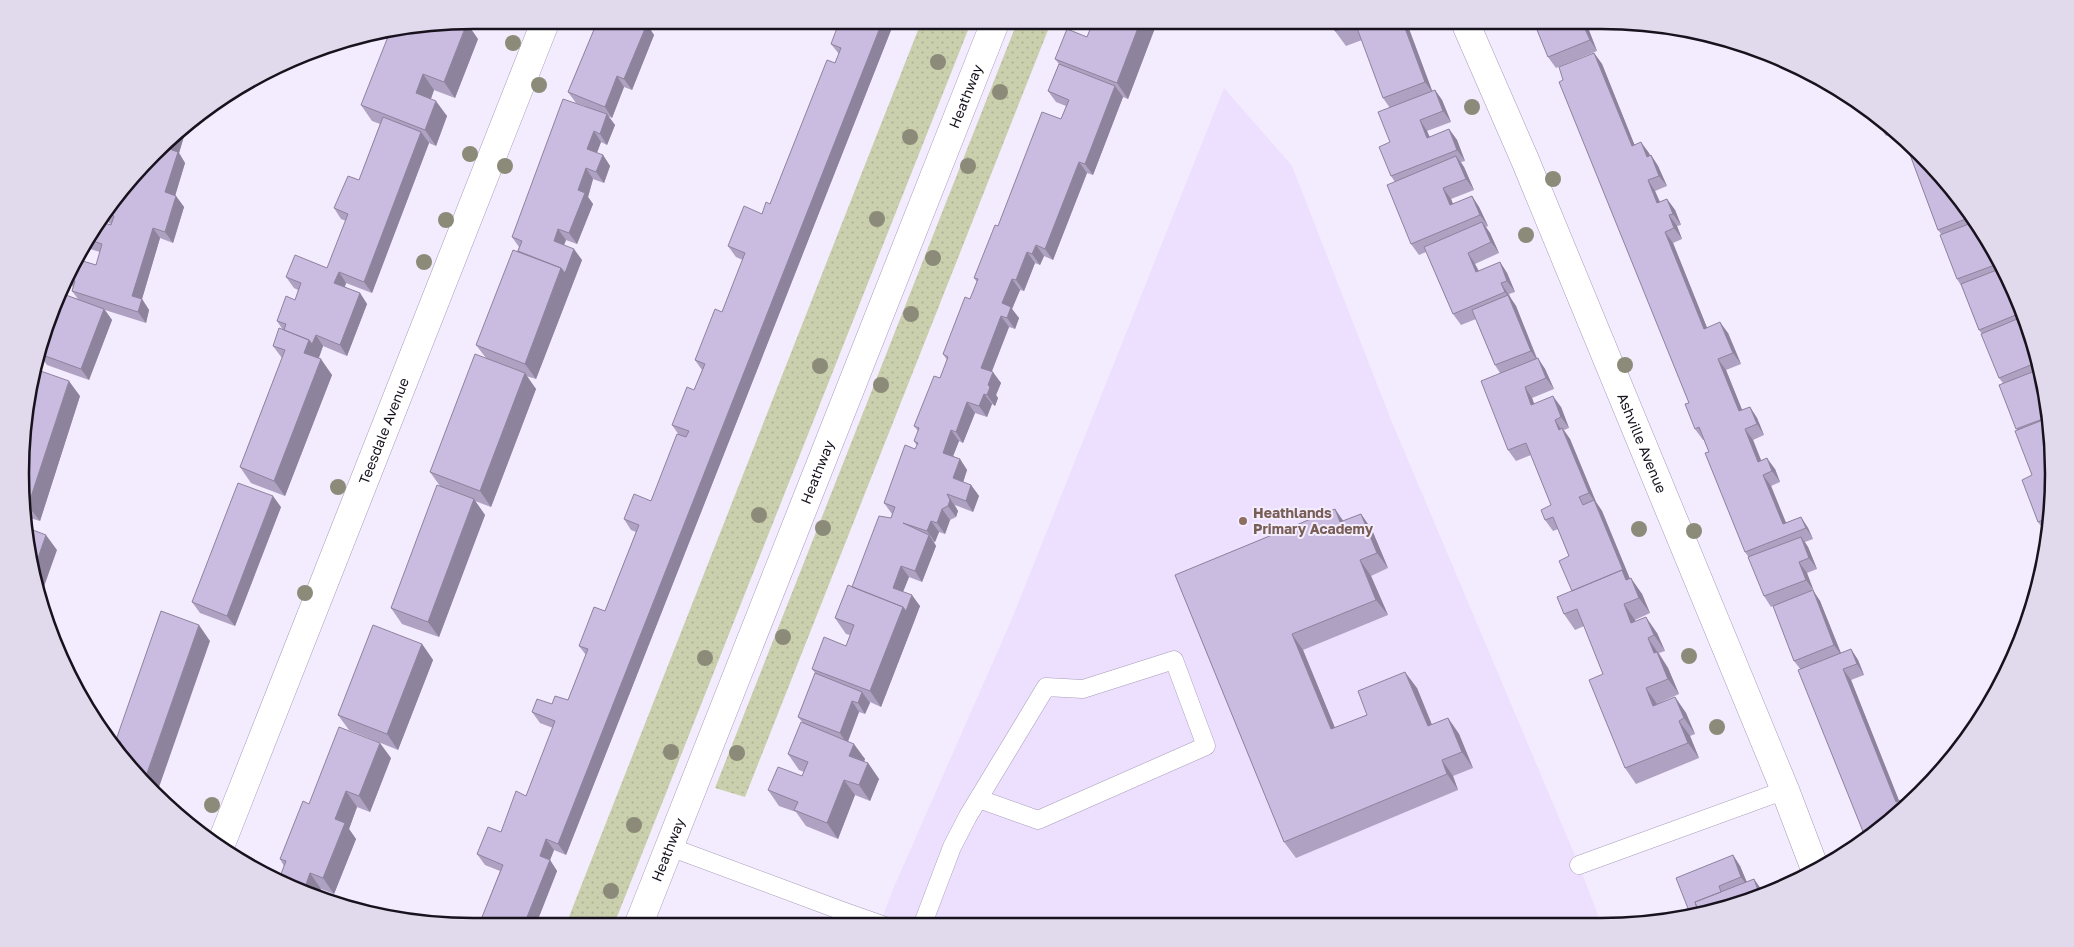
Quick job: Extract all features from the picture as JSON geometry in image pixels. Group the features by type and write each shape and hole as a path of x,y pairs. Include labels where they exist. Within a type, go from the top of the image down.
{"street":[{"name":"Teesdale Avenue","path":"222,840 542,29"},
{"name":"Heathway","path":"641,918 992,29"},
{"name":"Ashville Avenue","path":"1468,29 1528,169 1785,790 1813,864"}],"lane":[{"path":"925,918 952,847 979,799 1046,687 1083,689 1174,660 1206,746 1038,820 979,799"},
{"path":"1579,865 1785,790"},
{"path":"670,847 861,918"}],"shaded area":[{"name":"Heathlands Primary Academy","path":"1224,88 1292,166 1391,420 1579,865 1599,918 882,918 1011,621"}],"green space":[{"path":"918,29 968,29 617,918 569,918"},
{"path":"1014,29 1048,29 745,797 715,788"}],"building":[{"path":"465,29 444,82 423,74 416,93 436,101 425,130 361,105 388,37"},
{"path":"594,29 645,29 624,79 617,76 605,107 568,92"},
{"path":"837,29 879,29 558,844 546,839 540,856 550,860 527,918 482,918 503,865 477,854 488,827 501,832 516,791 526,796 555,721 532,712 537,699 552,704 555,696 568,700 588,649 579,646 594,607 605,611 639,525 624,519 634,494 651,501 677,434 686,437 689,431 672,425 687,387 694,390 705,364 695,360 715,309 722,312 745,253 728,246 744,206 762,214 766,202 770,204 827,60 835,63 841,48 831,44"},
{"path":"1067,29 1087,37 1090,29 1138,29 1117,83 1055,59"},
{"path":"1357,29 1405,29 1425,82 1383,98"},
{"path":"1537,29 1585,29 1590,40 1548,57"},
{"path":"1594,53 1632,146 1641,142 1647,157 1651,155 1659,176 1648,180 1657,203 1667,199 1673,214 1669,215 1674,228 1665,232 1704,329 1720,322 1733,353 1718,359 1739,411 1750,407 1757,424 1745,429 1758,462 1767,458 1772,471 1763,475 1783,524 1801,517 1806,528 1745,552 1705,453 1709,452 1699,427 1695,429 1685,404 1689,403 1559,82 1563,80 1559,67"},
{"path":"1059,64 1115,86 1085,164 1079,162 1045,249 1036,245 1032,254 1027,252 1016,280 1012,279 1002,303 1011,307 1007,318 1001,316 981,368 993,372 988,385 990,387 987,395 984,394 979,406 967,402 956,432 951,430 943,453 960,459 953,478 971,485 966,501 947,494 950,500 948,506 942,509 937,523 931,521 927,531 903,523 929,535 915,571 901,566 893,588 912,595 906,611 903,607 852,587 879,516 891,518 895,507 884,503 905,445 915,449 918,443 914,441 919,428 914,426 934,376 940,378 948,357 943,354 965,297 970,299 978,279 974,278 995,225 998,226 1042,112 1061,119 1069,100 1048,91"},
{"path":"1435,90 1443,111 1420,120 1427,138 1449,129 1457,150 1391,176 1379,147 1390,142 1378,112"},
{"path":"563,99 607,114 600,134 594,131 587,149 603,155 596,172 586,168 578,190 585,193 569,233 558,229 554,241 574,249 565,273 561,268 518,251 522,241 512,237"},
{"path":"383,117 421,132 364,282 339,272 334,283 360,293 340,345 316,335 312,344 309,340 284,330 286,324 277,321 286,296 295,300 301,283 286,277 295,255 327,268 348,214 334,208 348,176 359,180"},
{"path":"169,149 178,152 165,192 176,196 165,232 153,228 132,296 142,299 138,312 72,291 75,281 73,280 83,261 96,265 102,244 94,241 106,223 111,225 114,216 112,215 139,180 159,159"},
{"path":"1910,154 1935,180 1965,219 1938,230"},
{"path":"1456,156 1466,179 1443,188 1450,205 1472,196 1480,215 1411,244 1387,185"},
{"path":"1482,222 1491,242 1468,253 1476,272 1500,262 1507,281 1501,283 1505,292 1453,314 1424,247"},
{"path":"1969,224 1993,266 1957,279 1940,235"},
{"path":"513,250 561,268 525,364 476,345"},
{"path":"1996,270 2016,315 1979,330 1961,284"},
{"path":"67,295 104,309 81,369 45,356 52,331"},
{"path":"1508,295 1531,351 1495,365 1472,310"},
{"path":"2017,319 2032,365 1999,378 1981,334"},
{"path":"279,328 309,340 304,353 321,359 274,481 240,467 285,350 273,346"},
{"path":"475,354 525,373 480,491 430,472"},
{"path":"1538,358 1546,378 1525,387 1531,405 1553,396 1561,417 1555,420 1559,430 1562,428 1589,493 1579,497 1583,505 1594,500 1625,575 1622,570 1572,591 1559,561 1569,556 1553,517 1545,520 1541,510 1551,505 1526,443 1508,450 1481,381"},
{"path":"41,371 69,381 30,500 30,444"},
{"path":"2033,372 2041,419 2016,429 1999,385"},
{"path":"2042,421 2045,474 2044,503 2042,520 2038,522 2022,480 2032,475 2015,431"},
{"path":"238,483 273,496 227,616 192,602"},
{"path":"437,485 474,499 428,622 391,608"},
{"path":"1335,509 1340,522 1361,514 1377,553 1360,560 1376,600 1292,634 1331,729 1367,715 1358,691 1405,672 1428,726 1448,718 1462,752 1442,760 1447,774 1284,842 1175,575"},
{"path":"33,530 46,535 37,560"},
{"path":"1801,537 1809,558 1799,562 1806,580 1764,596 1748,557"},
{"path":"1622,570 1626,580 1631,578 1639,598 1624,604 1631,623 1646,617 1654,635 1648,638 1654,653 1657,652 1668,679 1646,688 1653,706 1675,697 1684,718 1679,721 1688,743 1625,768 1589,680 1603,674 1577,609 1564,614 1557,597"},
{"path":"848,585 903,607 870,691 812,669 824,637 846,646 854,625 835,618"},
{"path":"1813,590 1834,645 1794,661 1773,606"},
{"path":"161,611 199,625 146,775 117,738"},
{"path":"373,625 422,644 387,734 338,715"},
{"path":"1851,649 1857,664 1843,669 1896,802 1903,799 1863,832 1798,670"},
{"path":"815,673 862,692 858,703 852,701 840,733 798,717"},
{"path":"801,722 854,744 849,756 868,763 859,785 844,780 827,823 794,810 798,802 768,790 778,767 802,776 808,762 788,754"},
{"path":"339,727 380,743 359,796 346,791 335,819 345,823 323,878 310,873 306,885 281,874 286,861 280,859 303,801 309,804"},
{"path":"1733,855 1741,877 1719,886 1721,892 1695,902 1697,908 1688,910 1676,878"},
{"path":"1754,879 1758,889 1697,908 1695,902"}],"place":[{"name":"Heathlands Primary Academy","path":"1243,521"}]}
